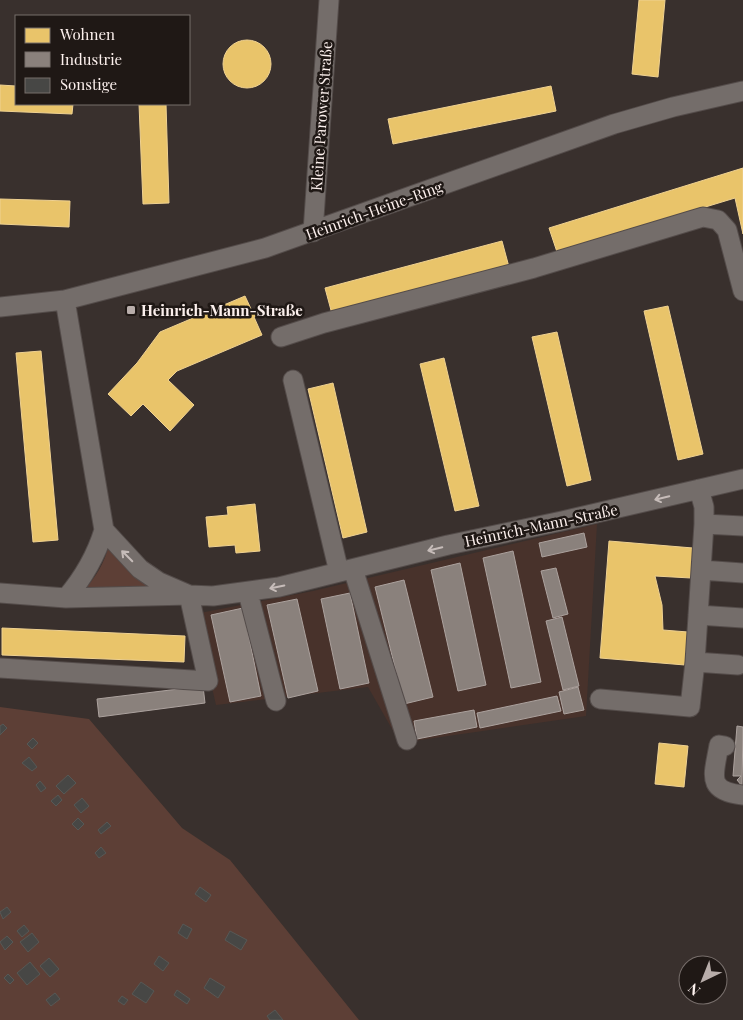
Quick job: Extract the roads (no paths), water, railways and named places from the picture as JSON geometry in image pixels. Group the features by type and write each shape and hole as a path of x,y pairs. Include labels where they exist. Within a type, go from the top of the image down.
{"street":[{"name":"Kleine Parower Straße","path":"313,232 329,0"},
{"name":"Heinrich-Heine-Ring","path":"0,307 65,300 265,248 614,124 673,107 743,91"},
{"path":"281,337 324,323 534,268 703,217 718,220 727,230 743,291"},
{"path":"65,300 104,530 98,551 84,577 66,598"},
{"path":"293,380 346,571 407,740"},
{"name":"Heinrich-Mann-Straße","path":"0,593 66,598 213,596 248,592 346,571 448,545 743,478"},
{"path":"600,699 690,707 695,662 704,524 704,507 699,489"},
{"path":"704,524 743,526"},
{"name":"Heinrich-Mann-Straße","path":"104,530 140,569 159,582 189,595"},
{"path":"701,570 743,573"},
{"path":"248,592 276,701"},
{"path":"0,668 208,680 189,595"},
{"path":"698,615 743,618"},
{"path":"695,662 738,666"},
{"path":"725,746 719,745 714,774 716,784 726,793 743,795"}],"place":[{"name":"Heinrich-Mann-Straße","path":"131,310"}]}
